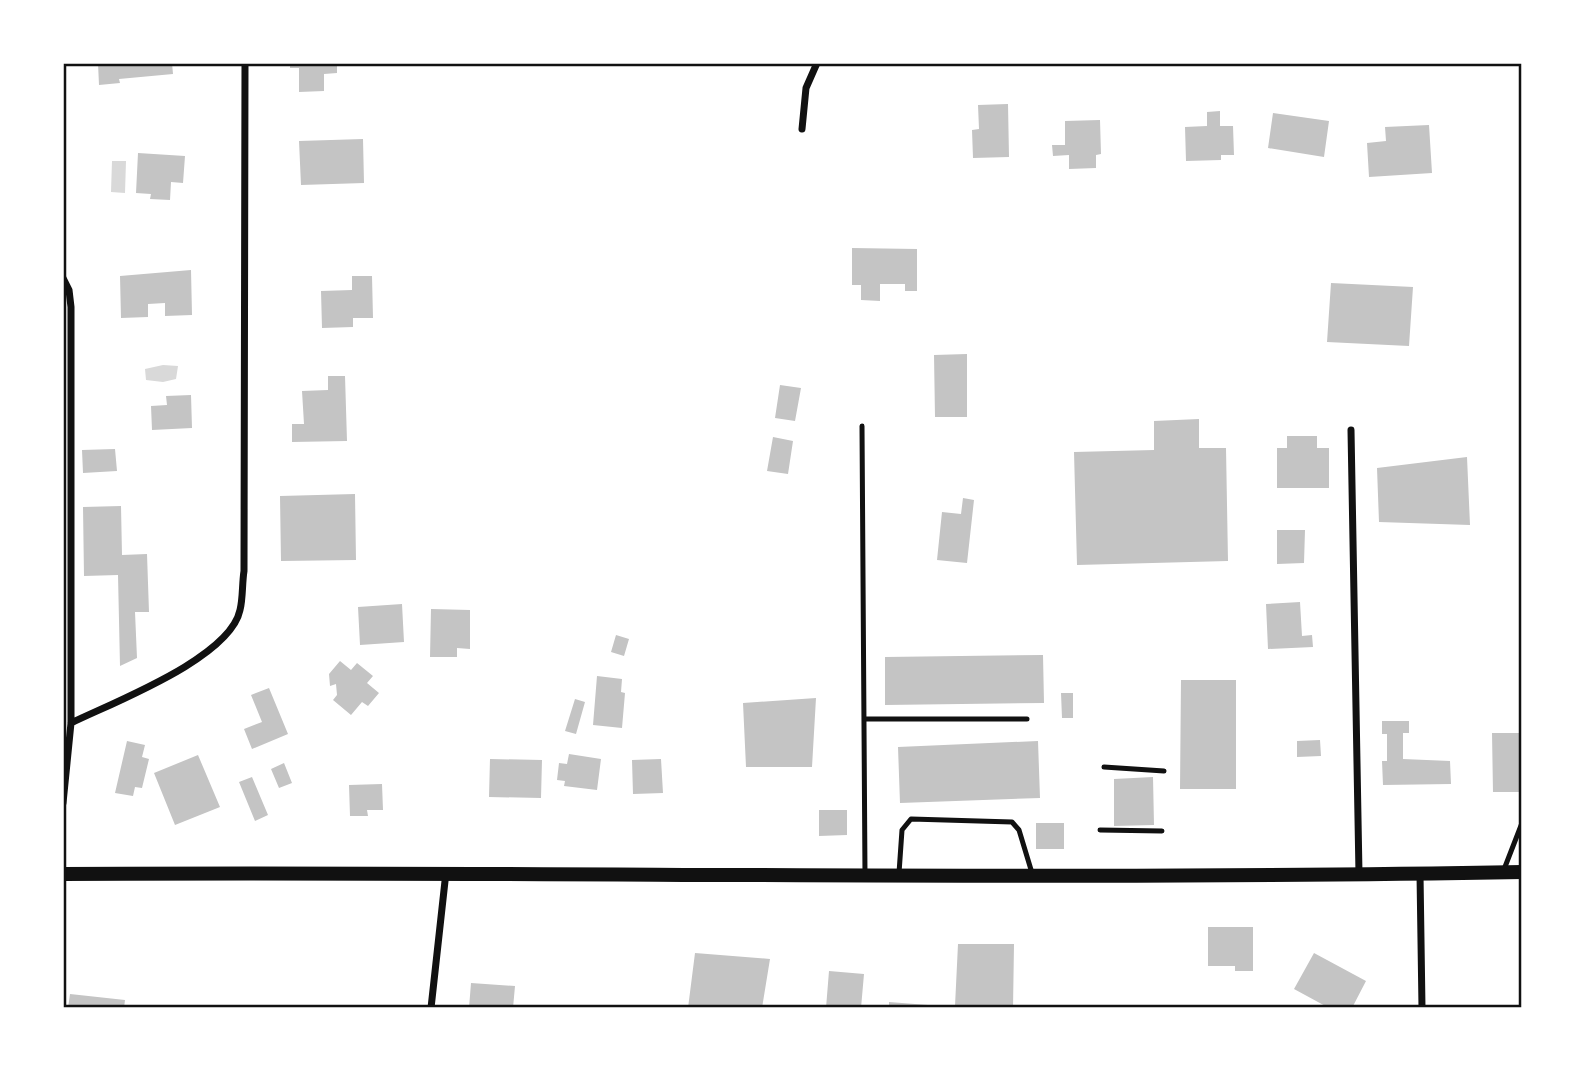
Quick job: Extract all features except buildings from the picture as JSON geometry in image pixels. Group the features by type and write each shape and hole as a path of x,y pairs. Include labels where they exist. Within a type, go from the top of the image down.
{"main road":[{"path":"63,874 446,872 1032,876 1522,872"}],"street":[{"path":"71,723 198,660 227,633 240,610 244,571 245,63"},
{"path":"802,129 806,88 817,63"},
{"path":"63,278 69,290 71,307 71,723 63,803"},
{"path":"1351,430 1359,875"},
{"path":"431,1008 446,872"},
{"path":"1420,874 1422,1008"}],"lane":[{"path":"862,426 865,876"},
{"path":"864,719 1027,719"},
{"path":"1104,767 1164,771"},
{"path":"899,876 902,830 911,820 1012,822 1018,830 1032,876"},
{"path":"1502,873 1522,823"},
{"path":"1100,830 1162,831"}],"shaded area":[{"path":"112,161 126,161 125,193 111,192"},
{"path":"163,365 178,366 176,379 163,382 146,380 145,369"}]}
